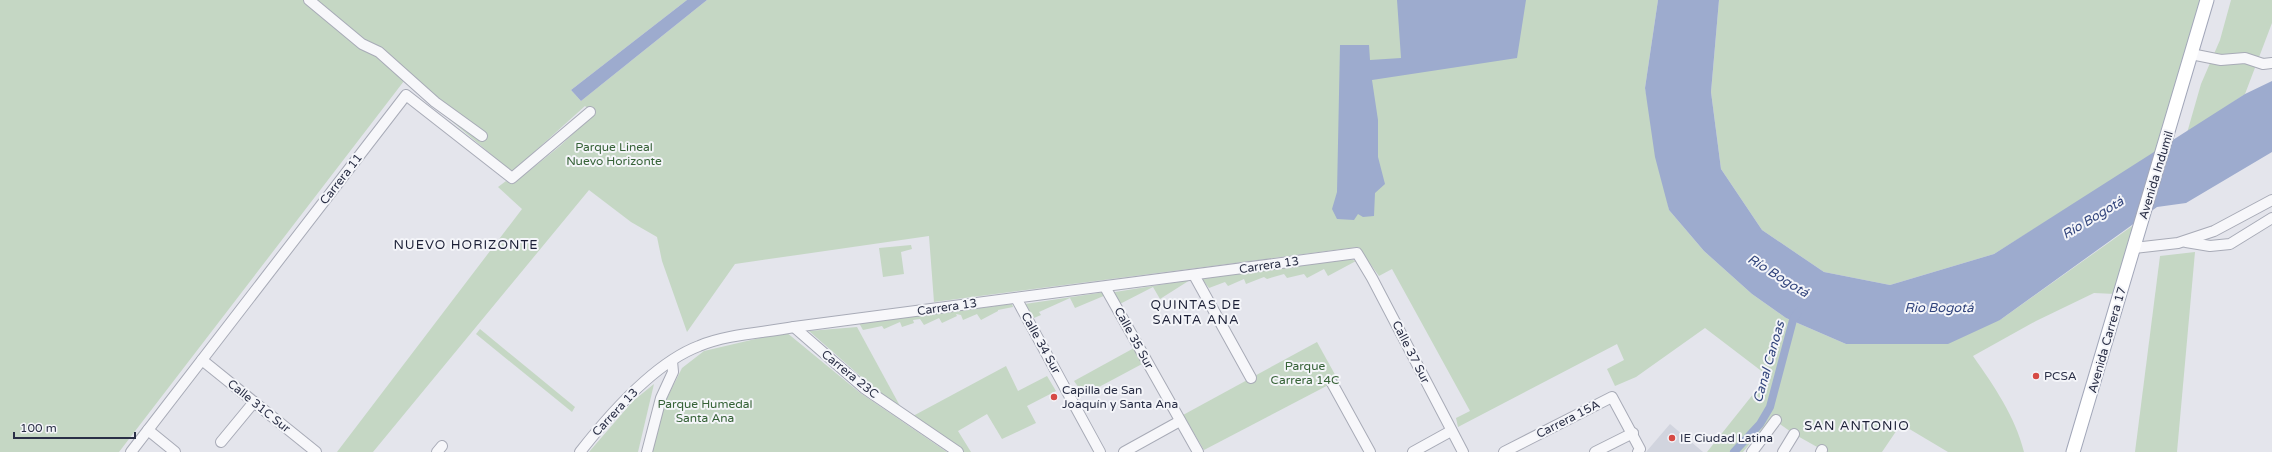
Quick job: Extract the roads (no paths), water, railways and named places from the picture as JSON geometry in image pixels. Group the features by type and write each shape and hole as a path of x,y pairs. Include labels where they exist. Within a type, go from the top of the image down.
{"main road":[{"name":"Avenida Indumil","path":"2139,228 2207,0"},
{"name":"Avenida Carrera 17","path":"2073,452 2139,228"}],"street":[{"path":"309,0 362,44 379,52 435,102 482,136"},
{"path":"2191,54 2221,60 2245,58 2263,64 2272,63"},
{"name":"Carrera 11","path":"131,452 406,95 512,178 590,112"},
{"path":"2178,243 2214,231 2272,200"},
{"path":"2134,248 2194,242 2210,246 2230,244 2272,218"},
{"name":"Carrera 13","path":"580,452 629,394 672,361 698,346 714,341 794,327 1357,253"},
{"name":"Calle 37 Sur","path":"1357,253 1372,278 1463,452"},
{"path":"1194,275 1251,378"},
{"name":"Calle 35 Sur","path":"1105,287 1198,452"},
{"name":"Calle 34 Sur","path":"1016,298 1100,452"},
{"name":"Carrera 23C","path":"794,327 864,388 958,452"},
{"name":"Calle 31C Sur","path":"202,360 316,452"},
{"path":"647,452 661,398 673,372 672,361"},
{"path":"653,376 666,385"},
{"path":"1332,383 1370,452"},
{"name":"Carrera 15A","path":"1504,452 1612,397 1632,433"},
{"path":"221,442 254,402"},
{"path":"1124,452 1180,420"},
{"path":"1752,452 1776,420"},
{"path":"148,430 175,452"},
{"path":"1413,452 1451,431"},
{"path":"1595,452 1632,433 1639,451"},
{"path":"1783,452 1794,434"}],"water":[{"path":"687,0 707,0 581,101 571,90"},
{"path":"1397,0 1526,0 1517,58 1372,80 1378,120 1378,157 1385,184 1375,193 1374,216 1363,217 1358,214 1354,220 1337,219 1332,209 1337,192 1340,45 1369,45 1370,60 1401,58"},
{"name":"Rio Bogotá","path":"1658,0 1719,0 1711,92 1721,169 1762,230 1824,272 1890,285 1994,254 2245,94 2272,81 2272,152 2186,203 2157,207 2000,320 1948,344 1846,344 1786,318 1752,294 1704,251 1669,210 1655,157 1645,88"}],"waterway":[{"name":"Canal Canoas","path":"1734,452 1760,424 1770,407 1793,320 1798,312"}],"place":[{"name":"PCSA","path":"2036,376"},
{"name":"Capilla de San Joaquín y Santa Ana","path":"1054,397"},
{"name":"IE Ciudad Latina","path":"1672,438"}],"district":[{"name":"NUEVO HORIZONTE","path":"466,245"},
{"name":"QUINTAS DE SANTA ANA","path":"1196,312"},
{"name":"SAN ANTONIO","path":"1857,426"}],"park label":[{"name":"Parque Lineal Nuevo Horizonte","path":"614,154"},
{"name":"Parque Carrera 14C","path":"1305,373"},
{"name":"Parque Humedal Santa Ana","path":"705,411"}],"water label":[{"name":"Río Bogotá","path":"2093,218"},
{"name":"Río Bogotá","path":"1778,276"}]}
